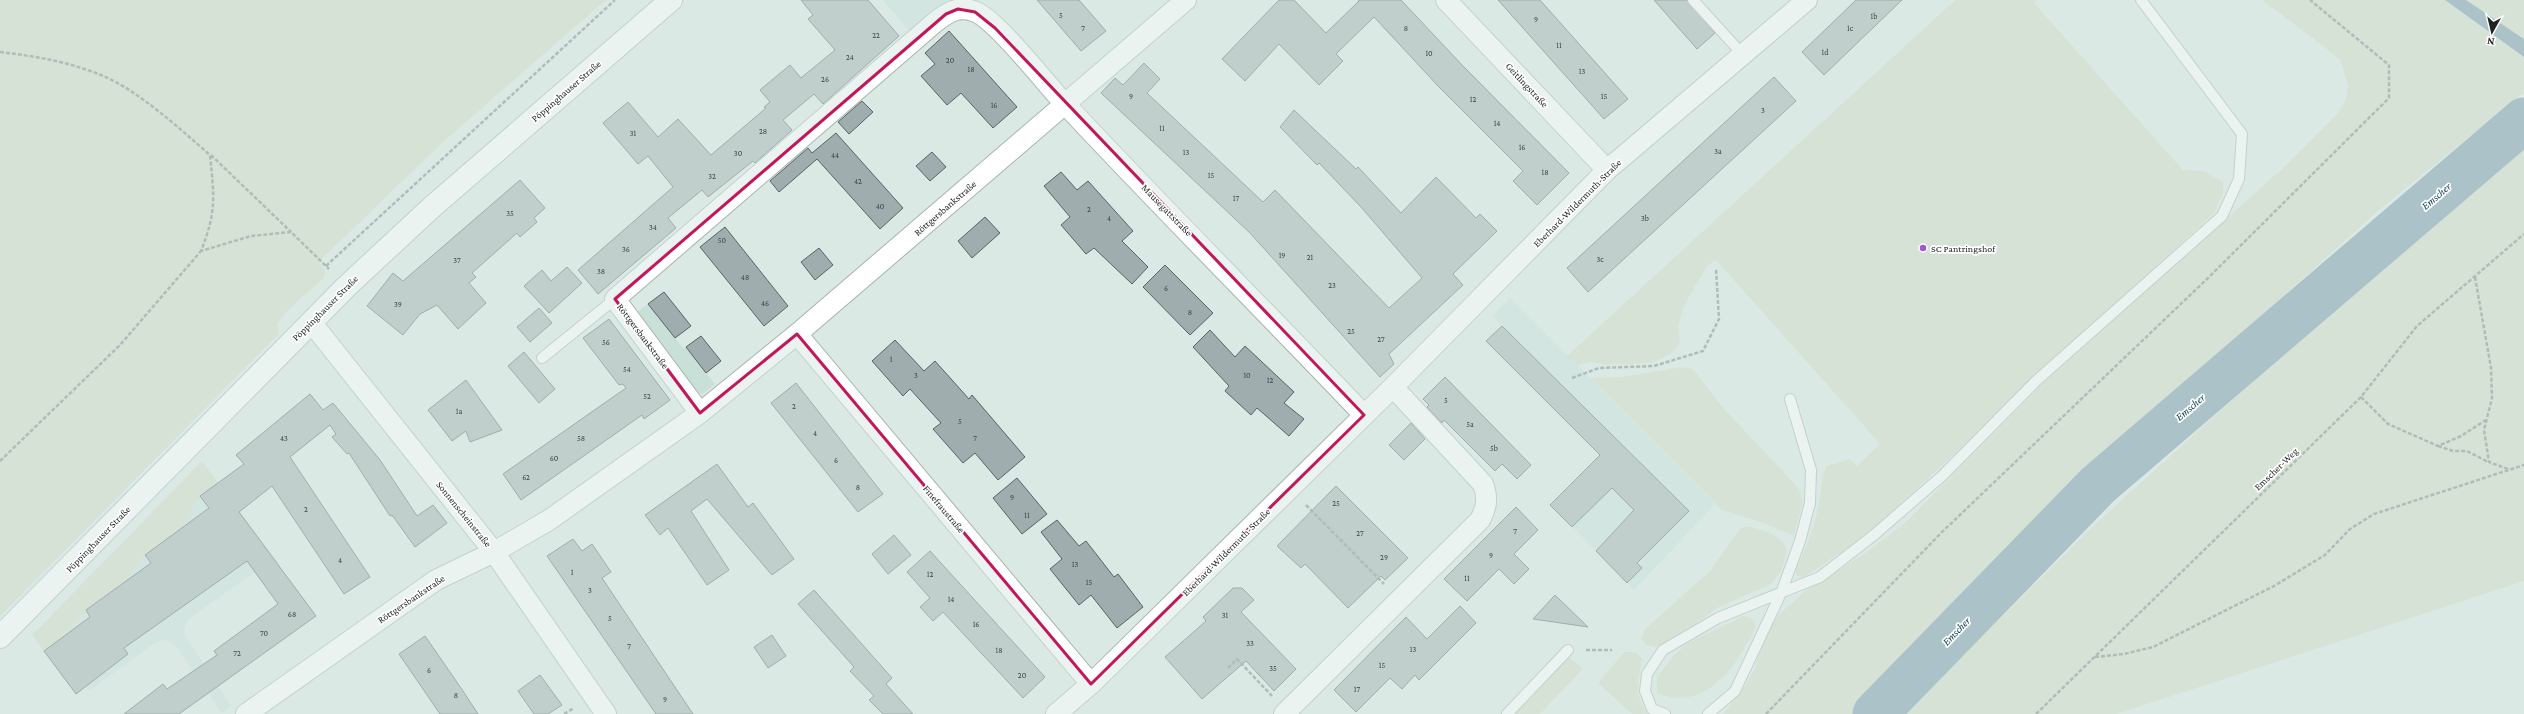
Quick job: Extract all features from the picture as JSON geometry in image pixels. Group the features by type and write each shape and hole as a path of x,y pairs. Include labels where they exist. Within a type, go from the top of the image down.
{"main road":[{"name":"Pöppinghauser Straße","path":"0,637 347,286 432,207 670,0"}],"street":[{"name":"Röttgersbankstraße","path":"246,714 436,580 494,552 549,520 700,412 797,334 1186,0"},
{"name":"Geitlingstraße","path":"1446,0 1607,170"},
{"name":"Eberhard-Wildermuth-Straße","path":"1056,714 1091,684 1393,388 1607,170 1744,56 1808,0"},
{"name":"Röttgersbankstraße","path":"700,412 615,299 932,25 946,14 958,9 966,10"},
{"name":"Mausegattstraße","path":"966,10 975,12 995,28 1065,104 1364,415"},
{"name":"Sonnenscheinstraße","path":"310,322 494,552 606,714"},
{"name":"Finefraustraße","path":"797,334 1091,684"},
{"path":"1285,713 1480,520 1487,502 1483,484 1393,388"}],"lane":[{"path":"1693,0 1744,56"},
{"path":"1665,714 1652,709 1645,691 1647,674 1664,650 1718,618 1820,577 1874,535 1942,476 2036,380 2222,216 2239,178 2242,134 2141,0"},
{"path":"542,358 615,299"},
{"path":"1708,714 1734,691 1781,593 1800,542 1810,503 1811,470 1790,399"},
{"path":"1507,714 1568,650"}],"path":[{"path":"326,266 615,0"},
{"path":"1766,714 1941,533 2208,278 2389,98 2389,65 2310,0"},
{"path":"0,52 65,63 103,76 152,106 210,155 347,286"},
{"path":"0,461 120,345 201,251 212,223 214,202 210,155"},
{"path":"201,251 251,236 291,232"},
{"name":"Emscher-Weg","path":"2036,714 2361,397 2417,326 2524,234"},
{"path":"1572,378 1599,368 1654,366 1703,351 1719,319 1716,269"},
{"path":"2475,276 2491,368 2492,398 2484,430 2484,445 2489,462"},
{"path":"2361,397 2388,424 2438,446 2453,450 2467,451 2489,462 2510,469"},
{"path":"2438,446 2461,436 2487,420"},
{"path":"2095,657 2124,654 2153,647 2274,586 2325,555 2350,530 2374,514 2524,465"},
{"path":"1290,489 1400,600"},
{"path":"1568,650 1612,650"},
{"path":"1228,668 1237,659 1285,713"}],"highlighted area":[{"path":"958,9 975,12 995,28 1364,415 1091,684 797,334 700,413 615,299 946,14"}],"shaded area":[{"path":"0,0 606,0 443,142 319,262 325,269 324,278 287,311 277,325 279,334 0,616"},
{"path":"883,0 947,0 944,7 912,34"},
{"name":"SC Pantringshof","path":"1955,0 2037,0 2034,3 2183,170 2204,171 2223,182 2223,194 2214,213 1866,536 1804,577 1797,576 1795,571 1814,524 1824,471 1827,466 1850,459 1857,466 1880,444 1716,260 1708,265 1684,305 1678,326 1680,341 1678,347 1670,354 1654,362 1627,365 1616,363 1607,365 1592,362 1577,365 1567,356"},
{"path":"2262,0 2445,0 2524,57 2524,92 2378,211 2220,353 2100,466 1991,573 1854,714 1723,714 1745,686 1755,668 1764,636 1775,618 1805,591 1867,552 1905,523 2041,385 2285,166 2337,114 2346,99 2348,86 2340,59"},
{"path":"2466,0 2524,0 2524,39"},
{"path":"2524,150 2524,581 2117,714 1904,714 2093,526 2437,214"},
{"path":"664,292 691,326 675,338 684,349 701,336 721,361 706,373 715,384 703,394 694,391 637,312"},
{"path":"1510,298 1715,504 1634,590 1551,505 1600,455 1486,341 1501,326 1492,316"},
{"path":"1683,367 1693,369 1725,410 1795,484 1803,500 1794,536 1764,523 1722,510 1590,378 1621,377"},
{"path":"202,461 218,483 200,496 181,529 145,555 122,584 86,610 62,638 44,651 32,635"},
{"path":"218,483 278,562 258,576 255,572 190,618 186,623 184,631 187,638 231,706 222,713 176,646 169,641 162,640 155,643 89,691 86,687 76,694 44,651 62,638 86,610 122,584 145,555 181,529 200,496"},
{"path":"1746,526 1770,533 1780,539 1787,549 1782,570 1771,584 1717,608 1679,636 1657,647 1646,645 1641,638 1646,628 1710,571 1740,529"},
{"path":"1744,616 1752,619 1756,625 1741,655 1731,669 1719,681 1706,691 1691,697 1675,698 1657,693 1657,677 1673,656 1689,642"},
{"path":"1624,652 1635,652 1642,658 1638,693 1647,714 1632,714 1598,683"},
{"path":"1569,657 1583,669 1540,714 1515,714"}],"water":[{"path":"2445,0 2466,0 2524,39 2524,57"}],"building":[{"path":"801,0 868,0 899,36 823,104 814,94 783,120 792,130 755,163 753,161 708,197 702,190 668,218 676,228 598,294 578,270 673,187 648,156 638,164 603,123 628,102 658,137 678,119 711,155 766,108 764,107 770,102 760,90 790,65 801,78 835,50 808,19 813,15"},
{"path":"1037,0 1079,0 1106,31 1081,51"},
{"path":"1279,0 1294,0 1326,33 1359,1 1358,0 1401,0 1462,65 1569,173 1537,205 1513,181 1523,171 1439,87 1374,17 1336,54 1343,61 1319,85 1279,44 1245,81 1222,59"},
{"path":"1498,0 1540,0 1628,99 1604,119"},
{"path":"1654,0 1687,0 1715,33 1697,49"},
{"path":"1856,0 1902,0 1824,75 1802,52"},
{"path":"949,31 1017,107 993,128 961,93 947,105 921,76 935,64 925,53"},
{"path":"1144,63 1160,79 1147,93 1263,202 1275,190 1389,308 1422,278 1361,207 1319,163 1317,165 1280,127 1294,110 1356,169 1358,167 1401,213 1436,177 1476,218 1480,214 1497,231 1453,274 1463,285 1389,354 1394,364 1380,377 1250,233 1101,93 1115,78 1123,85"},
{"path":"1774,77 1796,101 1588,292 1567,268"},
{"path":"862,101 873,112 849,134 838,122"},
{"path":"836,133 903,208 880,229 817,159 779,192 770,181 808,148 812,153"},
{"path":"932,152 946,167 930,181 916,166"},
{"path":"1061,172 1077,190 1088,181 1133,231 1122,241 1148,267 1132,284 1094,248 1086,254 1061,225 1070,217 1044,186"},
{"path":"520,180 545,208 534,218 537,222 520,237 517,233 472,273 476,277 469,283 486,303 458,329 437,305 420,314 403,335 367,306 393,273 403,281"},
{"path":"985,217 1000,233 972,258 958,241"},
{"path":"725,227 788,306 764,326 700,247"},
{"path":"819,248 833,265 815,280 801,262"},
{"path":"1165,265 1213,313 1190,335 1143,287"},
{"path":"567,267 582,283 549,313 524,286 542,270 551,281"},
{"path":"664,292 691,326 675,338 648,304"},
{"path":"539,308 552,323 530,342 517,327"},
{"path":"609,319 670,400 644,419 642,415 521,500 503,474 626,388 623,384 619,385 583,338"},
{"path":"1502,326 1689,511 1637,563 1642,568 1627,583 1596,551 1634,510 1612,488 1572,527 1550,505 1600,455 1486,341"},
{"path":"1210,330 1235,357 1245,346 1294,392 1284,403 1304,419 1289,436 1257,408 1251,415 1225,391 1229,386 1193,347"},
{"path":"701,336 721,361 706,373 686,347"},
{"path":"895,340 924,371 935,361 969,399 972,395 1025,457 998,480 975,453 963,463 933,429 941,423 910,389 903,396 872,361"},
{"path":"524,352 555,389 539,403 508,366"},
{"path":"1445,377 1531,465 1517,479 1502,464 1495,471 1444,420 1442,423 1427,407 1429,405 1423,399"},
{"path":"466,380 502,430 470,442 466,431 452,441 428,410"},
{"path":"796,383 883,494 858,512 771,403"},
{"path":"310,394 323,410 333,403 380,460 417,516 433,505 447,523 415,547 392,515 390,516 349,453 347,454 332,437 336,434 330,425 290,457 370,577 344,594 272,486 239,512 316,616 179,714 124,714 163,684 167,689 217,655 214,651 278,604 247,561 124,648 128,654 76,694 44,651 90,617 86,610 151,563 145,555 209,508 200,496 244,464 236,455"},
{"path":"1411,423 1425,439 1404,460 1389,445"},
{"path":"717,464 748,507 753,503 794,559 772,575 707,499 691,511 729,570 707,585 668,528 660,535 645,515"},
{"path":"1017,478 1047,514 1022,534 993,498"},
{"path":"1336,486 1408,558 1385,580 1381,576 1348,608 1305,564 1301,568 1277,546"},
{"path":"1516,507 1538,530 1514,554 1529,569 1514,584 1499,569 1467,601 1444,579"},
{"path":"1057,520 1079,546 1086,541 1114,577 1118,574 1143,607 1117,628 1091,595 1079,605 1050,569 1062,559 1041,532"},
{"path":"894,535 911,555 888,574 872,554"},
{"path":"573,539 582,551 592,544 611,572 602,578 693,714 656,714 547,556"},
{"path":"930,551 1045,677 1023,698 943,612 933,621 920,607 930,598 907,572"},
{"path":"1233,588 1242,588 1254,600 1241,612 1296,669 1274,691 1246,661 1202,699 1165,657 1206,621 1203,617"},
{"path":"814,590 892,678 886,684 913,714 883,714 869,700 874,696 850,671 854,667 798,604"},
{"path":"1555,595 1588,627 1533,619"},
{"path":"1460,606 1476,623 1419,680 1415,675 1402,689 1390,678 1356,712 1334,690 1406,617 1427,639"},
{"path":"772,635 786,656 768,668 754,647"},
{"path":"425,636 478,714 440,714 399,654"},
{"path":"540,675 562,705 548,714 534,714 518,691"}],"waterway":[{"name":"Emscher","path":"1875,714 2098,485 2524,120"}],"place":[{"name":"SC Pantringshof","path":"1923,248"}]}
